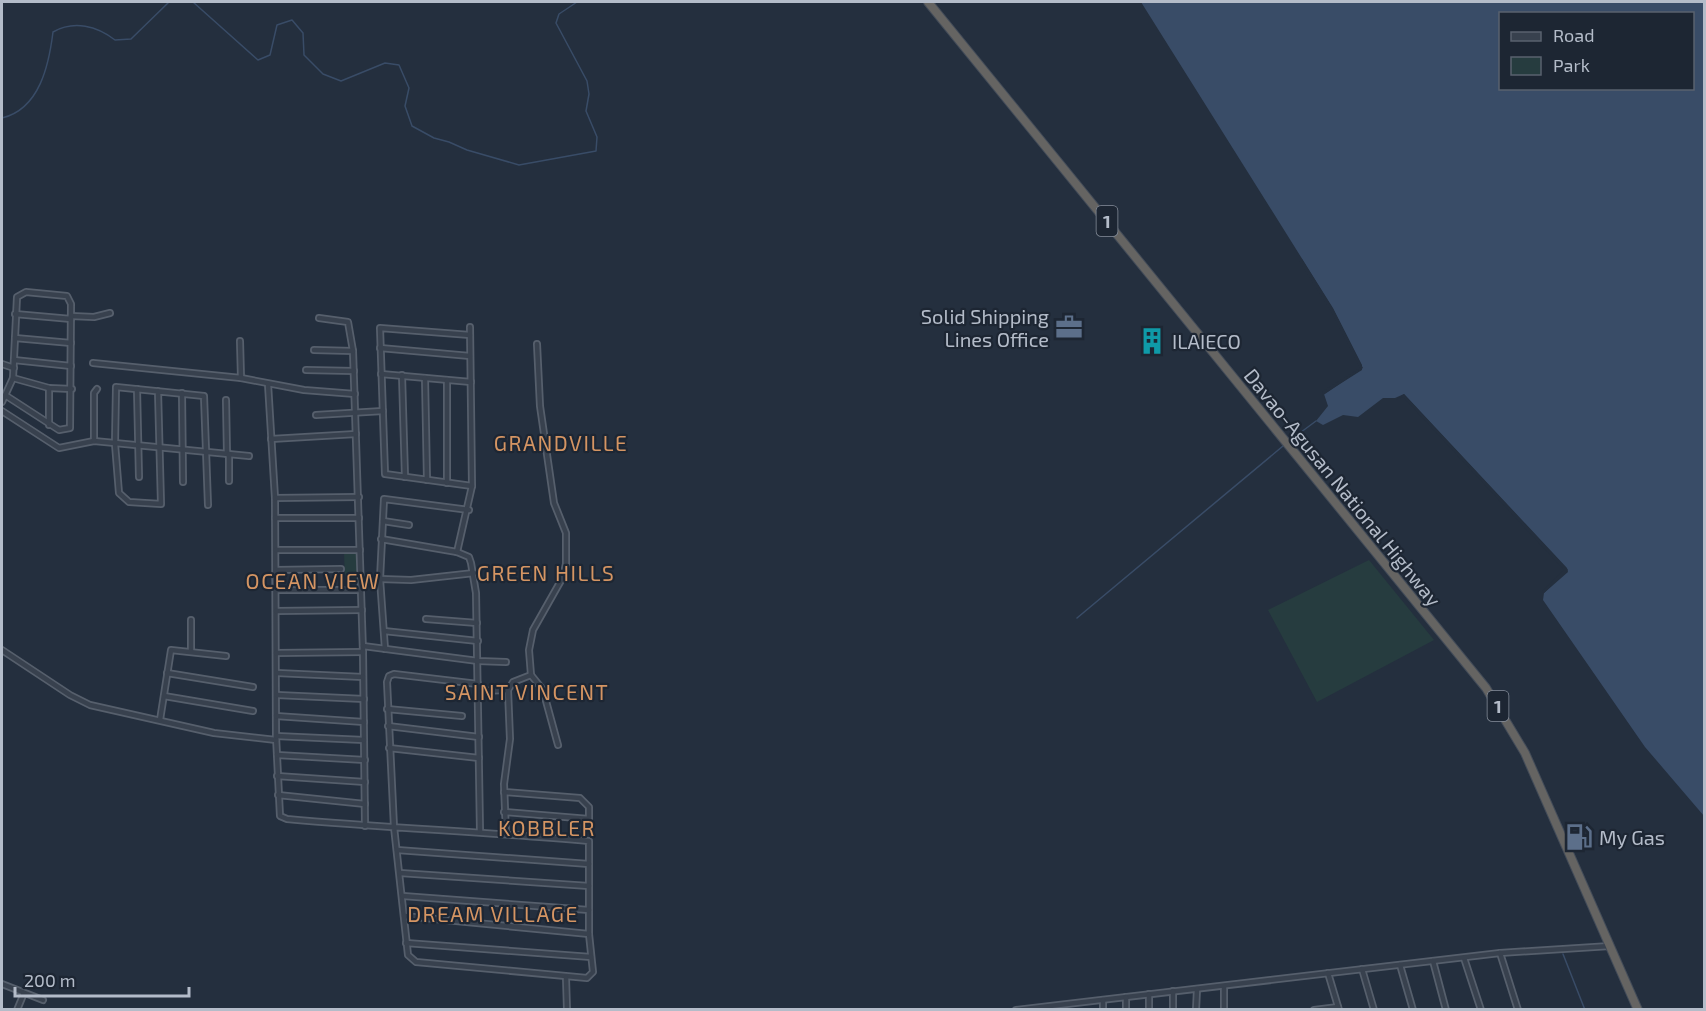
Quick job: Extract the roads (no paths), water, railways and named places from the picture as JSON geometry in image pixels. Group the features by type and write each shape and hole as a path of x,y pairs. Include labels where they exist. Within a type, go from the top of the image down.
{"highway":[{"name":"Davao-Agusan National Highway","path":"928,2 1467,664 1505,716 1541,788 1638,1010"}],"street":[{"path":"2,402 13,378 17,297 26,292 67,296 70,301 71,318 70,428 63,431 49,425 6,394"},
{"path":"15,315 71,318 94,317 110,313"},
{"path":"319,318 348,322 353,351 363,646 365,826"},
{"path":"457,552 469,510 472,486 470,327"},
{"path":"470,335 380,328 385,474 472,486"},
{"path":"15,338 71,343"},
{"path":"240,341 241,378"},
{"path":"537,344 540,406 552,492 566,533 566,564 563,577 530,637 531,675 543,690 558,745"},
{"path":"380,348 470,356"},
{"path":"314,350 353,351"},
{"path":"14,360 72,366"},
{"path":"93,363 241,378 304,390 355,394"},
{"path":"2,364 14,368"},
{"path":"306,370 354,371"},
{"path":"381,374 471,382"},
{"path":"402,375 405,477"},
{"path":"13,378 49,388 72,389"},
{"path":"425,378 427,480"},
{"path":"447,380 447,483"},
{"path":"268,384 276,550 276,738 279,813 283,818 365,826 394,827 480,831 589,841 589,934 593,972 590,977 566,978 416,962 408,955 394,827 388,748 387,682 392,674 478,684"},
{"path":"158,391 161,504 129,502 121,497 118,488 115,444 116,387 182,393 204,396 208,505"},
{"path":"49,388 49,425"},
{"path":"94,441 97,389"},
{"path":"137,389 139,477"},
{"path":"182,393 183,482"},
{"path":"226,400 229,481"},
{"path":"2,411 58,448 94,441 249,456"},
{"path":"316,415 383,411"},
{"path":"271,439 356,434"},
{"path":"274,498 358,497"},
{"path":"385,649 380,579 384,499 469,510"},
{"path":"275,518 359,518"},
{"path":"383,521 409,525"},
{"path":"381,539 457,552 469,557 474,573 478,641 480,831"},
{"path":"276,550 360,550"},
{"path":"276,570 341,569"},
{"path":"380,579 411,580 474,573"},
{"path":"276,590 361,590"},
{"path":"276,611 362,610"},
{"path":"426,619 477,623"},
{"path":"191,620 191,651"},
{"path":"384,631 478,641"},
{"path":"363,646 478,661 506,662"},
{"path":"2,650 79,700 99,708 214,733 276,738 364,740"},
{"path":"160,720 171,650 226,656"},
{"path":"276,653 363,652"},
{"path":"167,673 253,687"},
{"path":"277,673 363,677"},
{"path":"506,834 504,792 510,739 508,690 516,680 531,675"},
{"path":"478,691 508,690"},
{"path":"277,695 364,699"},
{"path":"164,696 253,711"},
{"path":"387,709 462,716"},
{"path":"276,716 364,722"},
{"path":"388,726 479,737"},
{"path":"388,748 479,758"},
{"path":"277,755 365,760"},
{"path":"277,776 365,782"},
{"path":"504,792 580,798 587,804 590,812 589,819 504,812"},
{"path":"278,795 365,804"},
{"path":"397,850 589,864"},
{"path":"400,873 589,886"},
{"path":"403,896 589,910"},
{"path":"404,916 589,934"},
{"path":"406,943 591,957"},
{"path":"1016,1010 1057,1007 1080,1002 1500,953 1610,946"},
{"path":"1500,953 1518,1010"},
{"path":"1464,958 1481,1010"},
{"path":"1432,961 1446,1010"},
{"path":"1400,965 1413,1010"},
{"path":"1362,969 1374,1010"},
{"path":"1314,1010 1339,1008 1328,973"},
{"path":"566,978 567,1010"},
{"path":"2,985 43,1000"},
{"path":"1224,986 1224,1010"},
{"path":"1196,1010 1197,989"},
{"path":"1173,992 1173,1010"},
{"path":"17,1010 24,993"},
{"path":"1149,994 1149,1010"},
{"path":"1126,997 1126,1010"},
{"path":"1103,1000 1103,1010"},
{"path":"1080,1002 1080,1010"}],"water":[{"path":"1141,2 1704,2 1704,816 1645,747 1543,600 1544,593 1568,570 1404,394 1395,398 1383,398 1358,417 1343,415 1323,425 1316,421 1328,406 1324,394 1362,370 1362,365 1333,308"}],"waterway":[{"path":"2,118 15,113 34,95 49,58 53,32 69,26 85,26 101,31 115,40 131,39 169,2"},
{"path":"193,2 258,60 270,55 277,25 292,20 303,33 304,55 323,74 341,81 385,63 399,65 409,88 405,106 412,126 434,138 519,165 596,151 597,137 586,111 589,94 587,81 556,23 559,14 577,2"},
{"path":"1289,441 1316,421"},
{"path":"1077,618 1283,446"},
{"path":"1563,954 1585,1010"}],"place":[{"name":"Solid Shipping Lines Office","path":"1069,327"},
{"name":"ILAIECO","path":"1152,341"},
{"name":"My Gas","path":"1579,837"}],"district":[{"name":"GRANDVILLE","path":"561,442"},
{"name":"GREEN HILLS","path":"546,572"},
{"name":"OCEAN VIEW","path":"313,580"},
{"name":"SAINT VINCENT","path":"527,691"},
{"name":"KOBBLER","path":"547,827"},
{"name":"DREAM VILLAGE","path":"493,913"}]}
